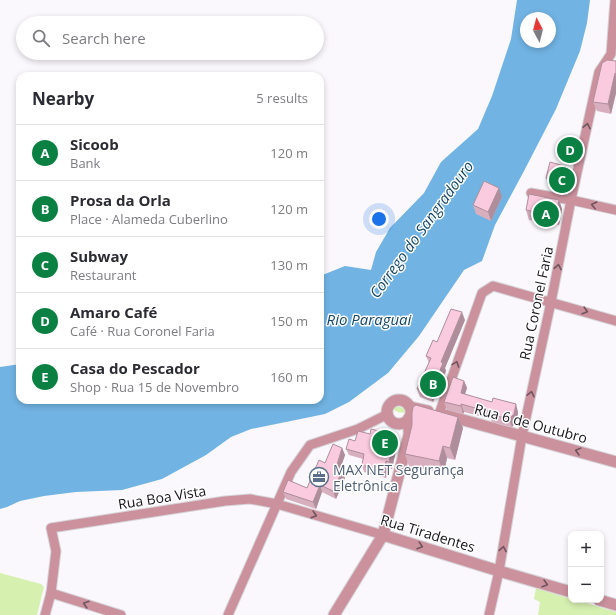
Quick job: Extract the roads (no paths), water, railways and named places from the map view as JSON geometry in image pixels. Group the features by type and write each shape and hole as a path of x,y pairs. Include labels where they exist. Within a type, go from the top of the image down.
{"street":[{"name":"Rua Coronel Faria","path":"489,615 499,571 522,436 599,72 614,53 615,0"},
{"path":"531,193 616,210"},
{"path":"439,414 482,293 493,286 616,320"},
{"path":"334,615 383,535 409,435 410,413 408,404 402,400 395,401 390,406 388,414 395,423 403,423 410,413"},
{"name":"Rua 6 de Outubro","path":"410,413 439,414 616,462"},
{"path":"228,615 291,472 310,445 358,429 388,414"},
{"name":"Rua Boa Vista","path":"51,593 56,551 51,528 225,501 250,499 277,504"},
{"name":"Rua Tiradentes","path":"277,504 568,591"},
{"path":"44,615 51,593 121,615"},
{"path":"604,601 616,605"}],"water":[{"name":"Rio Paraguai","path":"517,0 590,0 587,23 580,51 556,109 495,225 482,261 464,270 419,336 388,373 349,402 325,414 251,429 231,437 206,455 162,479 122,490 76,492 44,496 20,501 0,509 0,367 16,365 16,404 324,404 324,274 345,266 371,270 376,252 390,228 424,193 441,162 478,129 492,96 511,39"}],"place":[{"name":"Amaro Café","path":"570,150"},
{"name":"Subway","path":"562,180"},
{"name":"Sicoob","path":"546,214"},
{"name":"Prosa da Orla","path":"433,384"},
{"name":"Casa do Pescador","path":"385,443"},
{"name":"MAX NET Segurança Eletrônica","path":"319,477"}],"water label":[{"name":"Corrego do Sangradouro","path":"421,229"}]}
